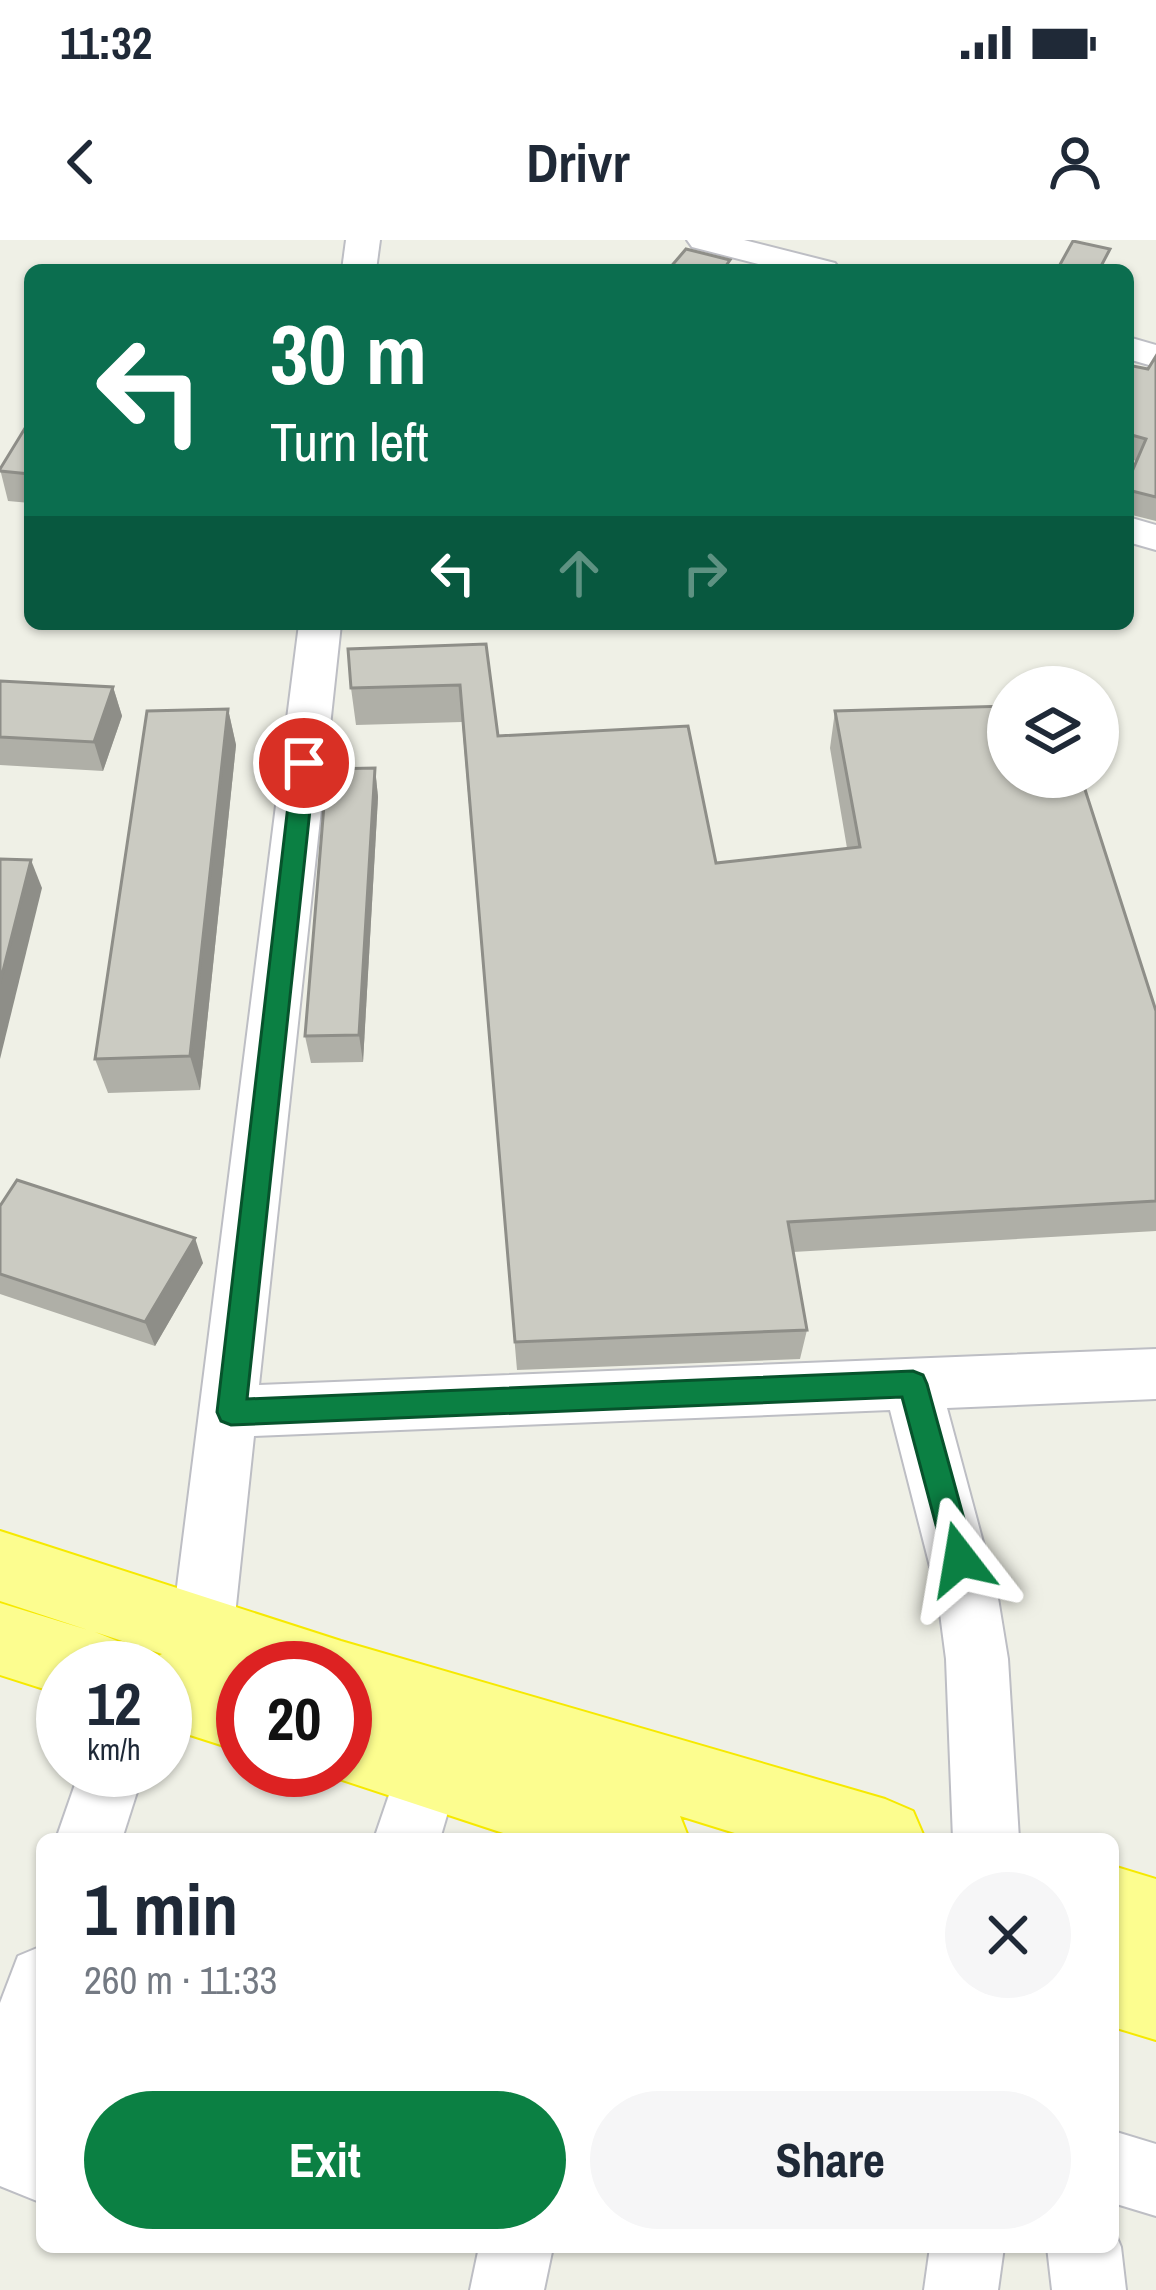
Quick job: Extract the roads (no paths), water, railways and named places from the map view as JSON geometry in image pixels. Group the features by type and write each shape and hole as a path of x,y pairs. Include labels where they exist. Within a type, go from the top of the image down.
{"highway":[{"path":"0,1566 144,1641"},
{"path":"0,1639 36,1650"},
{"path":"192,1669 216,1690"},
{"path":"372,1685 865,1833"},
{"path":"372,1767 418,1805 611,1833"},
{"path":"1119,1909 1156,1920"},
{"path":"1119,1987 1156,1998"}],"street":[{"path":"704,240 799,264"},
{"path":"188,1641 231,1412 319,630"},
{"path":"231,1412 1156,1374"},
{"path":"913,1384 968,1598 977,1659 986,1833"},
{"path":"91,1833 103,1797"},
{"path":"36,1998 6,2088 0,2127 8,2152 36,2164"},
{"path":"1119,2170 1156,2180"},
{"path":"507,2290 515,2253"},
{"path":"962,2290 967,2253"},
{"path":"1085,2253 1089,2290"}]}
